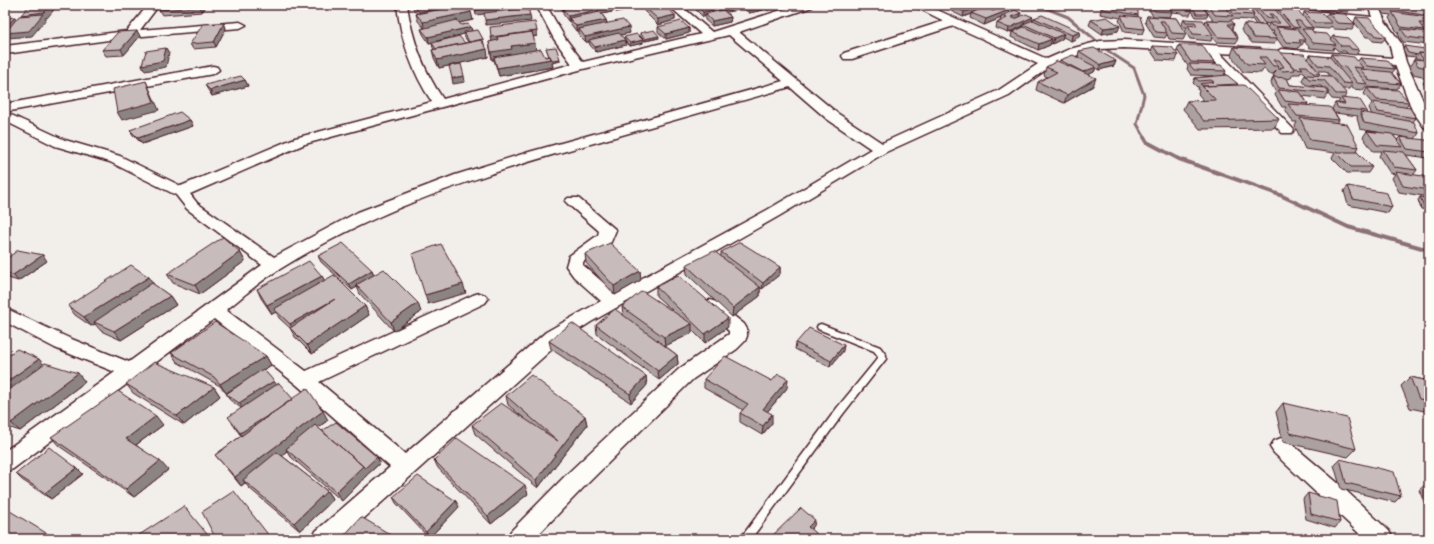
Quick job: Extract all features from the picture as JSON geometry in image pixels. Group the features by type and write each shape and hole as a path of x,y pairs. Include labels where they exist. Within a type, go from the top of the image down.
{"street":[{"path":"132,34 154,5"},
{"path":"402,5 404,24 417,69 439,104"},
{"path":"540,5 556,32 580,66"},
{"path":"673,5 710,36"},
{"path":"917,5 1047,63"},
{"path":"1215,5 1379,21"},
{"path":"1373,5 1379,21 1395,43 1400,62 1419,110 1429,124"},
{"path":"181,192 300,141 580,66 731,31 800,6"},
{"path":"848,56 954,22"},
{"path":"5,50 132,34 240,25"},
{"path":"731,31 832,116 881,149"},
{"path":"324,539 553,337 668,271 774,213 881,149 1004,93 1047,63 1074,52 1100,46 1138,44 1400,62"},
{"path":"1209,48 1287,130"},
{"path":"5,108 162,78 213,70"},
{"path":"5,463 132,371 273,265 364,216 406,198 460,178 534,155 792,82"},
{"path":"5,116 60,143 115,159 181,192 192,206 273,265"},
{"path":"573,201 608,230 605,238 575,260 574,266 614,302"},
{"path":"519,539 576,480 686,374 730,344 738,336 738,329 668,271"},
{"path":"304,380 479,299"},
{"path":"214,310 304,380 405,468"},
{"path":"5,314 62,342 132,371"},
{"path":"1281,447 1331,491 1381,539"}],"lane":[{"path":"746,539 840,411 882,359 882,356 877,349 821,327"}],"building":[{"path":"30,5 51,5 44,12 21,15"},
{"path":"162,5 201,5 200,7 159,10"},
{"path":"413,5 450,5 450,6 419,12"},
{"path":"451,5 468,5 471,12 423,22 416,14 453,7"},
{"path":"474,5 516,5 475,10"},
{"path":"582,5 610,5 611,7 568,16 563,9"},
{"path":"664,5 675,15 658,19 643,6"},
{"path":"696,5 736,5 703,12"},
{"path":"745,5 763,5 749,8"},
{"path":"983,5 964,12 952,6"},
{"path":"1103,5 1113,6 1113,8 1138,10 1138,15 1102,9"},
{"path":"1114,5 1129,5 1127,8"},
{"path":"1151,5 1167,5 1172,12 1155,11"},
{"path":"1172,5 1191,5 1193,8 1190,8 1192,10 1186,10 1184,7 1174,7"},
{"path":"1191,5 1201,5 1208,14 1197,14"},
{"path":"1208,5 1224,5 1233,16 1215,15"},
{"path":"1227,5 1246,5 1254,15 1234,14"},
{"path":"1329,5 1349,5 1351,7"},
{"path":"1386,5 1402,5 1427,9 1429,16 1387,9"},
{"path":"1413,5 1429,5 1429,8"},
{"path":"1256,6 1273,7 1290,27 1272,26 1269,23 1280,23 1272,14 1269,14 1273,19 1266,18"},
{"path":"986,7 993,11 1002,7 1009,10 986,19 971,13"},
{"path":"1276,7 1296,8 1313,28 1305,27 1300,21 1295,21 1300,28 1293,27"},
{"path":"528,8 530,15 485,20 484,13"},
{"path":"1249,9 1254,9 1266,25 1259,25"},
{"path":"723,10 731,17 712,21 705,14"},
{"path":"1015,10 1021,13 1011,17 1015,19 1026,14 1033,17 1009,28 997,23 1007,18 1002,16"},
{"path":"600,12 606,20 576,26 569,18"},
{"path":"1304,12 1321,13 1332,23 1315,23"},
{"path":"1392,12 1427,17 1428,20 1422,19 1425,23 1419,23 1424,30 1401,27"},
{"path":"1328,13 1345,14 1355,24 1337,23"},
{"path":"43,14 29,31 5,33 19,16"},
{"path":"1042,15 1080,32 1072,35 1034,18"},
{"path":"1121,15 1140,17 1144,29 1126,27"},
{"path":"1147,16 1176,18 1186,34 1172,33 1164,21 1160,21 1167,33 1156,32"},
{"path":"15,17 5,28 5,18"},
{"path":"1107,17 1120,26 1104,28 1091,20"},
{"path":"1356,17 1369,18 1386,37 1376,36 1373,32 1369,32"},
{"path":"1184,19 1203,20 1213,35 1193,34 1188,25 1197,26 1195,22 1186,22"},
{"path":"457,20 461,25 468,24 471,27 428,37 421,29"},
{"path":"623,20 629,27 585,37 579,29"},
{"path":"1033,20 1064,34 1054,38 1023,24"},
{"path":"1206,20 1232,21 1234,24 1228,24 1238,38 1218,37"},
{"path":"681,21 689,28 666,34 658,27"},
{"path":"535,22 537,31 491,37 490,27"},
{"path":"224,23 214,42 190,44 203,24"},
{"path":"1244,24 1265,25 1277,39 1254,38"},
{"path":"1024,27 1052,39 1039,44 1012,32"},
{"path":"1276,27 1297,29 1305,40 1299,40 1301,43 1286,42"},
{"path":"1302,29 1311,29 1314,33 1327,34 1336,45 1313,43"},
{"path":"1401,29 1428,32 1429,40 1407,37"},
{"path":"478,30 483,39 469,42 464,32"},
{"path":"654,30 659,36 645,39 640,33"},
{"path":"137,31 121,49 102,50 118,32"},
{"path":"532,32 535,43 511,46 512,49 491,52 489,42 498,40 497,37"},
{"path":"619,33 625,40 595,47 589,40"},
{"path":"637,34 643,40 630,43 624,37"},
{"path":"459,36 465,43 436,49 432,43"},
{"path":"1333,36 1348,38 1359,50 1351,49 1349,46 1341,46"},
{"path":"481,40 487,49 437,60 432,50"},
{"path":"1179,45 1202,45 1214,63 1191,62"},
{"path":"1153,46 1172,47 1178,55 1159,54"},
{"path":"1404,46 1425,49 1427,54 1419,53 1418,55 1408,53"},
{"path":"556,47 560,59 552,60 546,48"},
{"path":"1234,47 1278,50 1295,70 1283,71 1277,68 1284,67 1279,60 1273,60 1278,66 1273,66 1266,57 1259,57 1265,65 1247,64"},
{"path":"166,48 163,61 142,65 146,51"},
{"path":"1094,48 1116,61 1101,65 1079,51"},
{"path":"541,49 545,57 550,56 551,59 497,68 494,57"},
{"path":"1281,53 1304,54 1320,74 1313,73 1307,66 1300,66 1303,69 1294,68"},
{"path":"1419,53 1429,54 1429,70 1418,66 1414,59 1424,60"},
{"path":"1331,54 1354,57 1363,68 1353,67 1367,84 1357,83 1345,67 1340,66"},
{"path":"1073,55 1096,67 1083,72 1060,60"},
{"path":"1310,55 1330,57 1352,84 1343,83 1329,66 1318,65"},
{"path":"1360,58 1387,60 1395,69 1367,66"},
{"path":"1057,61 1096,78 1067,95 1038,82 1057,72 1046,67"},
{"path":"461,64 464,76 452,78 449,66"},
{"path":"1189,64 1221,65 1226,71 1194,70"},
{"path":"1360,69 1391,72 1401,84 1370,81"},
{"path":"1227,75 1238,84 1203,86 1200,84 1214,82 1211,80 1199,81 1195,78"},
{"path":"1305,75 1331,76 1347,94 1336,94 1324,80 1309,79"},
{"path":"241,76 245,80 210,90 205,85"},
{"path":"1273,77 1287,78 1290,85 1326,88 1329,93 1279,88"},
{"path":"146,81 154,102 117,112 113,89"},
{"path":"1244,85 1279,119 1204,121 1187,101 1216,100 1202,86"},
{"path":"1367,88 1398,90 1409,102 1377,100"},
{"path":"1278,90 1300,92 1308,104 1285,101"},
{"path":"1341,98 1360,100 1367,111 1338,108 1335,103 1345,104"},
{"path":"1373,102 1410,108 1416,118 1378,112"},
{"path":"1288,104 1330,107 1339,120 1297,116"},
{"path":"180,112 190,120 138,138 130,130"},
{"path":"1360,112 1414,122 1419,133 1364,123"},
{"path":"1300,118 1347,124 1359,147 1310,140"},
{"path":"1367,131 1392,134 1403,147 1377,145"},
{"path":"1400,137 1426,140 1429,144 1429,152 1407,149"},
{"path":"1383,150 1404,152 1417,170 1394,167"},
{"path":"1336,152 1357,152 1372,167 1351,167"},
{"path":"1396,172 1429,177 1429,190 1403,186"},
{"path":"1348,186 1387,193 1392,207 1353,199"},
{"path":"1420,197 1429,199 1429,207 1424,206"},
{"path":"223,237 240,252 195,285 167,274"},
{"path":"740,242 780,267 763,283 721,252"},
{"path":"343,243 372,270 349,284 318,256"},
{"path":"610,243 640,271 614,286 585,254"},
{"path":"441,244 463,284 425,295 412,254"},
{"path":"18,250 43,255 13,275 5,272 5,260"},
{"path":"714,251 760,287 733,308 686,265"},
{"path":"309,261 322,276 267,305 257,289"},
{"path":"131,265 149,277 84,317 68,306"},
{"path":"384,269 418,303 391,322 356,285"},
{"path":"334,275 365,306 307,345 290,328 335,299 290,324 274,309"},
{"path":"678,275 728,318 705,334 656,287"},
{"path":"152,283 170,296 114,331 94,322"},
{"path":"642,291 692,324 664,337 622,307"},
{"path":"615,309 677,355 658,371 596,325"},
{"path":"215,322 266,356 220,384 214,377 171,353"},
{"path":"572,323 646,376 630,394 549,341"},
{"path":"809,328 844,345 831,361 796,343"},
{"path":"17,349 39,359 5,383 5,357"},
{"path":"725,356 772,381 778,374 788,379 763,409 772,414 763,426 740,413 748,404 704,379"},
{"path":"154,362 214,387 177,416 126,384"},
{"path":"45,363 78,373 11,423 5,420 5,393"},
{"path":"263,369 274,381 239,403 226,394"},
{"path":"531,375 585,416 536,480 472,425 501,403 558,441 506,396"},
{"path":"1410,377 1429,381 1429,401 1419,399"},
{"path":"279,383 293,399 240,433 228,417"},
{"path":"307,388 323,411 235,477 215,455"},
{"path":"118,391 156,416 126,439 160,461 126,489 51,437"},
{"path":"1283,403 1347,418 1356,449 1290,433"},
{"path":"336,422 377,457 365,468 322,431"},
{"path":"315,425 363,466 336,492 286,449"},
{"path":"457,438 525,485 488,516 434,460"},
{"path":"49,447 77,468 45,493 16,474"},
{"path":"277,452 327,491 294,523 243,480"},
{"path":"1340,459 1394,472 1401,496 1346,483"},
{"path":"418,476 456,501 426,532 393,497"},
{"path":"1426,484 1429,485 1429,492"},
{"path":"234,491 270,537 268,539 216,539 202,512"},
{"path":"1308,493 1337,501 1340,522 1311,514"},
{"path":"184,506 211,539 138,539 136,537"},
{"path":"5,508 56,539 5,539"},
{"path":"801,508 815,520 808,527 820,537 818,539 770,539 770,538"},
{"path":"361,517 398,539 341,539"}],"waterway":[{"path":"1038,5 1068,17 1111,53 1134,68 1144,95 1137,124 1145,138"},
{"path":"1144,137 1147,142 1179,159 1280,195 1348,227 1429,250"}]}
